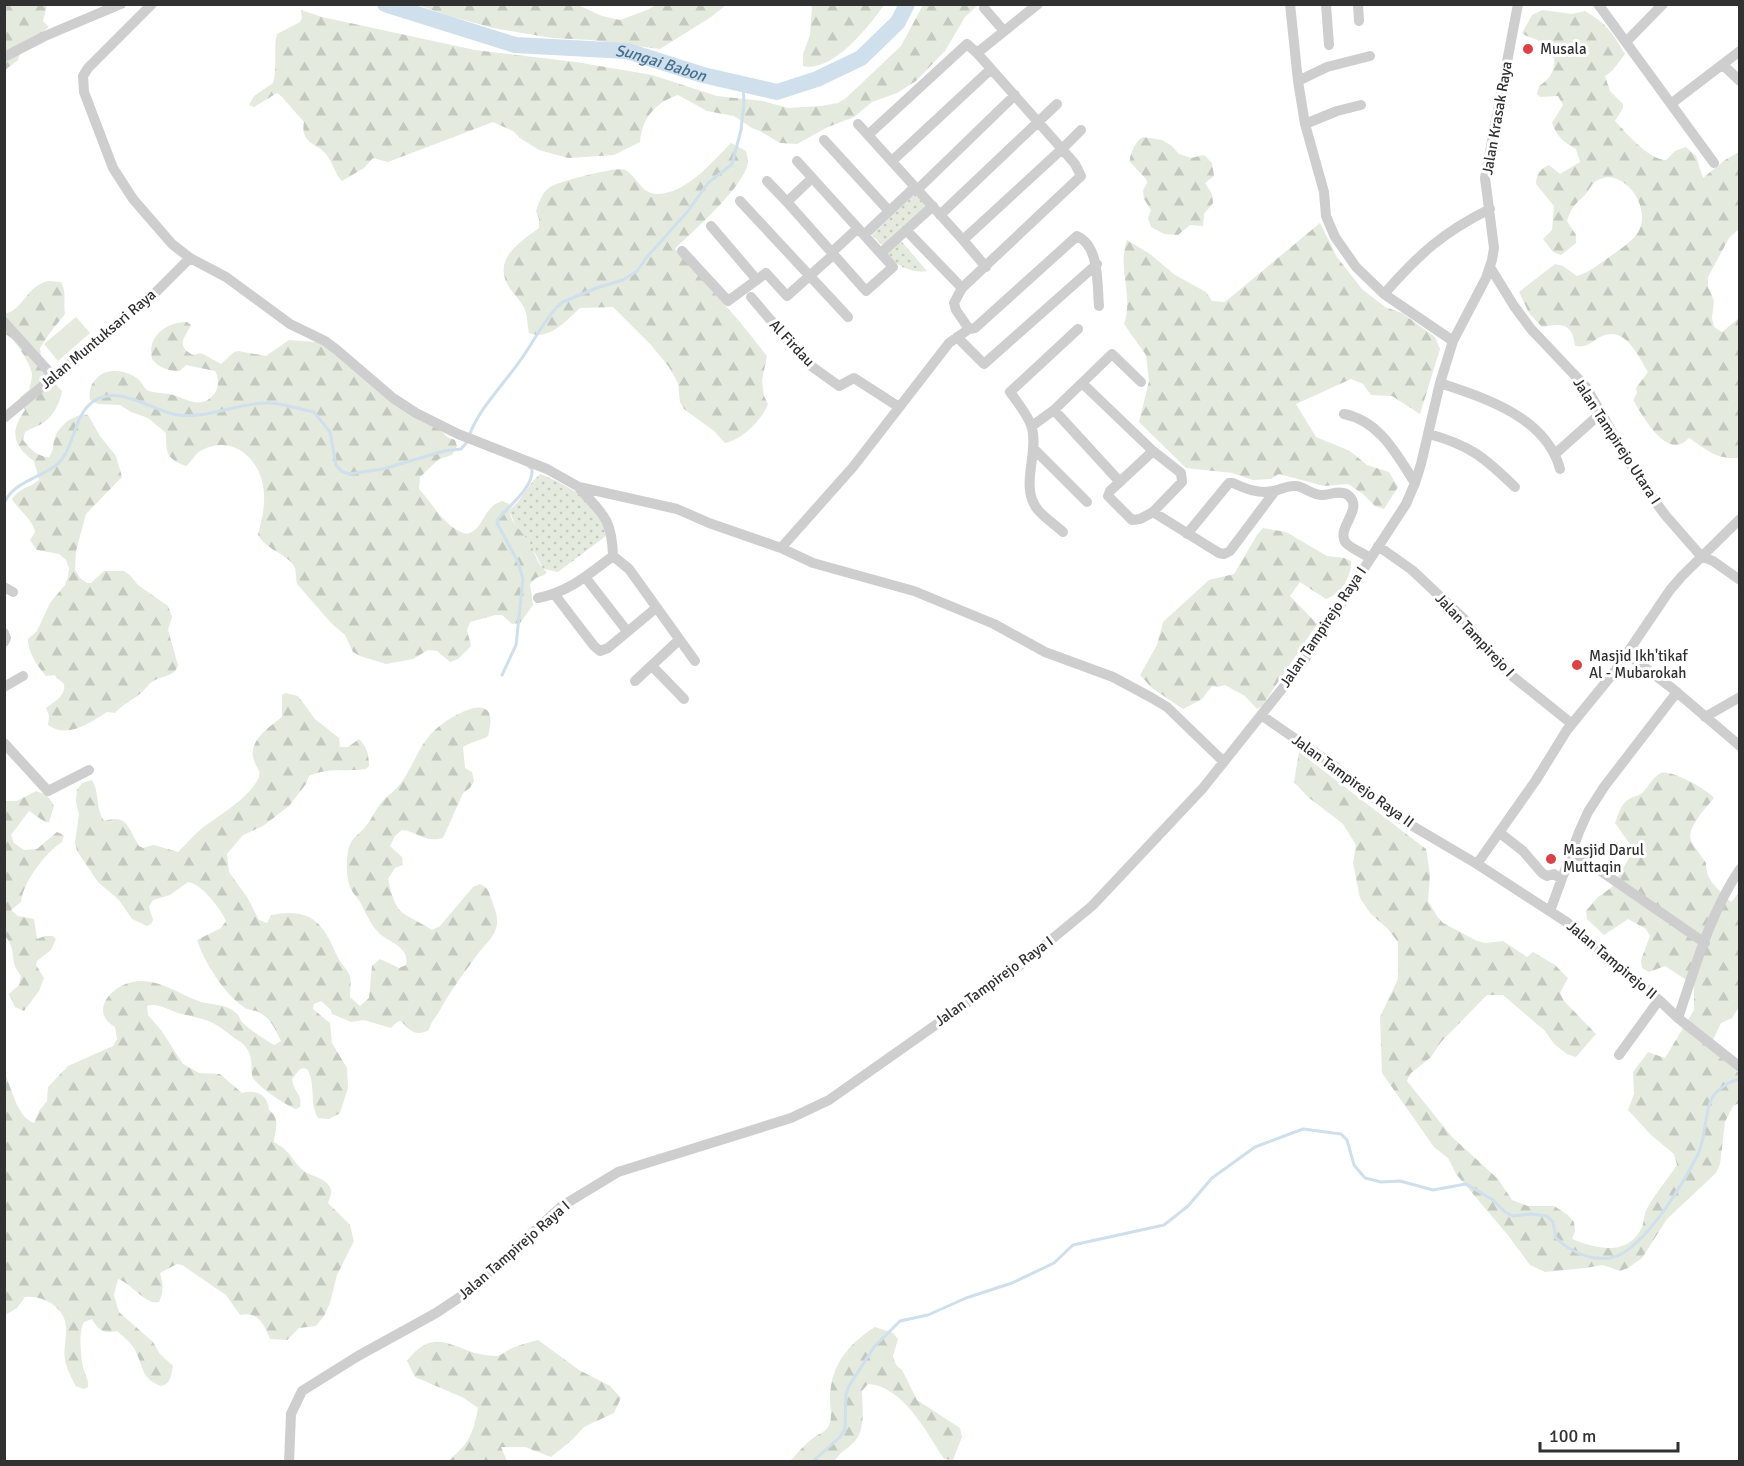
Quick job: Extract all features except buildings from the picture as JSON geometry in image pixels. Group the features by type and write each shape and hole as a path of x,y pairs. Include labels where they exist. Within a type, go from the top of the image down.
{"street":[{"path":"4,57 45,36 121,4"},
{"path":"152,4 88,68 82,81 84,92 113,168 133,199 154,224 172,244 190,258 226,277 290,324 325,341 393,398 416,413 458,434 547,469 579,487 677,509 813,562 914,591 994,624 1045,652 1129,684 1167,708 1224,762"},
{"path":"1290,4 1305,124 1324,192 1326,216 1335,237 1356,267 1384,294 1453,341"},
{"path":"1326,4 1329,45"},
{"path":"1358,4 1359,21"},
{"name":"Jalan Krasak Raya","path":"1490,267 1494,248 1485,178 1518,4"},
{"path":"1598,4 1714,163"},
{"path":"1626,42 1663,4"},
{"path":"977,52 1031,7"},
{"path":"984,8 1004,31"},
{"path":"868,135 967,44 977,52 1075,164 1081,177 962,288 954,303 969,329"},
{"path":"1672,103 1740,51"},
{"path":"1298,81 1327,67 1370,57"},
{"path":"1723,65 1740,81"},
{"path":"892,161 991,69"},
{"path":"682,251 728,301 766,273 787,296 832,254 917,188 1014,95"},
{"path":"881,253 906,230 937,210 1057,104"},
{"path":"1305,124 1337,111 1361,105"},
{"path":"858,124 986,267"},
{"path":"963,240 1081,130"},
{"path":"824,140 890,211"},
{"path":"767,180 866,291 893,267 797,161"},
{"path":"787,202 813,178"},
{"path":"740,201 808,277 848,317"},
{"path":"1384,294 1410,264 1434,242 1462,223 1490,209"},
{"path":"711,226 757,280"},
{"path":"906,230 962,288"},
{"path":"781,548 853,467 949,343 969,329 975,328 1077,236 1082,238 1097,264 1099,306"},
{"name":"Jalan Muntuksari Raya","path":"4,418 144,303 190,258"},
{"path":"957,337 984,364 1097,264"},
{"name":"Jalan Tampirejo Raya I","path":"289,1461 291,1414 302,1391 466,1293 562,1206 618,1172 791,1118 829,1100 1018,967 1092,906 1203,788 1301,665 1406,504 1415,483 1453,341 1490,267"},
{"name":"Jalan Tampirejo Utara I","path":"1490,267 1531,329 1586,387 1642,484 1666,516 1701,556 1713,561 1740,580"},
{"name":"Al Firdau","path":"751,297 807,363 839,386 854,378 898,407"},
{"path":"4,322 53,376"},
{"path":"1063,532 1037,509 1031,494 1029,477 1035,450 1032,426 1010,392 1078,329"},
{"path":"1032,426 1054,410 1112,354 1142,382"},
{"path":"1082,383 1153,451 1181,473 1182,480 1153,512 1140,519 1132,519 1108,496 1110,491 1153,451"},
{"path":"1440,383 1509,410 1536,432 1555,454 1560,469"},
{"path":"1054,410 1120,482"},
{"path":"1555,454 1601,413"},
{"path":"1344,414 1373,427 1397,453 1415,483"},
{"path":"1429,434 1453,440 1472,450 1487,460 1515,487"},
{"path":"1035,450 1088,501"},
{"path":"1187,534 1229,483 1254,491 1275,491 1299,486 1316,495 1343,492 1350,496 1353,511 1343,534 1344,540 1349,546 1370,558"},
{"path":"579,487 608,522 613,538 613,556"},
{"path":"1153,512 1219,553 1227,553 1275,491"},
{"path":"1477,864 1572,724 1670,590 1740,519"},
{"name":"Jalan Tampirejo I","path":"1378,546 1412,570 1465,620 1481,645 1511,675 1572,724"},
{"path":"538,598 555,595 572,587 613,556"},
{"path":"613,556 629,569 695,661"},
{"path":"585,577 627,631"},
{"path":"555,595 598,651 608,648 656,608"},
{"path":"4,633 6,638 4,642"},
{"path":"635,681 679,640"},
{"path":"1626,653 1677,692 1740,746"},
{"path":"652,666 684,699"},
{"path":"4,687 23,676"},
{"path":"1550,911 1588,812 1604,787 1677,692"},
{"path":"1705,717 1740,697"},
{"name":"Jalan Tampirejo Raya II","path":"1261,715 1329,762 1399,818 1477,864"},
{"path":"4,743 48,791 89,770"},
{"path":"1500,833 1523,851 1542,873 1548,876 1554,874 1561,879"},
{"path":"1573,852 1705,943"},
{"name":"Jalan Tampirejo II","path":"1477,864 1550,911 1678,1018 1740,1066"},
{"path":"1678,1018 1705,943 1730,884 1740,869"},
{"path":"1619,1055 1659,1000"}],"green space":[{"path":"5,5 47,5 43,21 49,27 21,48 18,60 5,70"},
{"path":"418,5 578,5 602,16 620,20 656,5 726,5 660,49 591,40 552,38 493,28"},
{"path":"810,5 884,5 860,35 838,55 814,66 803,66 803,54 810,35 812,7"},
{"path":"923,5 978,5 965,17 945,51 916,81 897,93 872,102 854,117 828,127 797,144 780,143 734,116 707,111 678,95 663,102 651,112 641,133 640,142 614,155 568,158 539,150 513,131 493,122 388,162 373,158 364,168 342,181 322,150 307,139 304,122 281,96 277,93 254,107 249,105 254,96 273,83 277,34 300,22 301,10 322,17 475,50 576,62 652,75 717,96 763,101 788,108 821,106 838,103 846,98 901,46"},
{"path":"1542,10 1572,14 1585,11 1599,20 1612,34 1625,54 1613,70 1605,76 1610,91 1623,104 1615,121 1645,151 1659,159 1666,160 1675,151 1686,147 1696,156 1703,178 1739,152 1739,229 1729,238 1708,277 1708,286 1714,301 1712,318 1714,327 1722,332 1739,318 1739,458 1718,456 1689,438 1681,444 1664,441 1649,425 1633,400 1637,393 1636,388 1648,372 1630,344 1624,338 1609,334 1586,345 1575,346 1572,333 1565,326 1542,327 1529,313 1519,292 1555,264 1563,266 1577,276 1591,270 1629,243 1637,234 1642,212 1639,201 1625,183 1606,177 1594,182 1570,213 1567,221 1576,235 1576,243 1561,255 1553,252 1543,239 1552,230 1554,206 1536,184 1538,175 1549,165 1560,174 1580,162 1576,149 1561,139 1552,123 1563,105 1558,96 1540,97 1537,94 1539,86 1546,81 1553,69 1554,57 1546,46 1522,33 1532,15"},
{"path":"1143,137 1162,140 1179,154 1191,158 1204,155 1212,163 1214,176 1205,183 1212,194 1213,203 1204,214 1203,226 1190,225 1178,235 1164,234 1151,227 1148,218 1151,210 1144,199 1143,190 1147,183 1146,179 1130,162 1134,148"},
{"path":"731,143 746,151 748,160 746,170 730,194 675,249 767,356 762,380 764,396 768,404 756,423 744,434 725,443 714,431 684,409 680,402 678,383 669,367 651,345 613,307 580,308 563,324 550,332 536,335 529,333 527,315 509,287 504,268 506,260 516,246 539,228 536,211 543,195 550,187 588,175 620,169 629,173 647,191 657,194 668,193 698,176"},
{"path":"915,194 926,206 883,246 872,235"},
{"path":"1320,223 1337,257 1362,289 1385,307 1402,313 1435,337 1440,349 1420,414 1392,396 1371,395 1363,384 1351,379 1296,404 1316,437 1350,451 1367,465 1389,472 1398,487 1384,509 1375,506 1348,484 1324,486 1279,474 1271,479 1253,480 1232,473 1186,468 1139,422 1149,381 1146,355 1124,324 1127,314 1124,251 1127,240 1150,254 1175,275 1206,292 1212,301 1225,302"},
{"path":"900,242 927,271 905,268 886,255"},
{"path":"48,281 61,282 65,314 40,348 43,371 62,391 58,404 50,417 25,432 23,440 34,452 49,457 61,427 69,420 88,415 100,436 116,456 122,477 86,514 76,551 75,570 87,583 91,583 104,571 124,571 138,585 168,606 172,617 168,630 178,665 174,672 152,682 115,713 107,712 71,730 55,729 48,725 49,716 46,708 62,695 64,684 54,675 46,676 36,663 28,644 28,639 37,631 50,603 65,585 69,568 66,560 59,554 37,550 30,540 35,532 33,527 12,499 39,480 34,461 21,449 15,431 25,410 20,397 29,390 32,375 22,352 5,334 4,314 11,312 35,288"},
{"path":"76,317 90,333 58,361 44,344"},
{"path":"187,322 191,325 184,337 184,348 193,355 201,353 221,364 238,351 266,356 289,340 325,345 439,428 447,437 455,440 457,446 452,455 439,459 420,477 419,489 445,521 466,534 477,528 495,504 502,501 509,504 511,518 529,541 539,564 547,572 530,584 533,605 520,623 512,624 502,615 470,622 467,630 471,646 458,659 450,662 437,651 428,650 413,659 386,664 353,652 345,635 331,623 298,585 292,563 265,544 258,535 264,494 259,471 245,454 225,445 214,446 200,451 186,466 174,461 168,454 166,433 148,418 120,405 98,404 90,400 92,384 100,375 111,371 133,376 149,391 169,394 193,402 204,402 210,399 218,385 215,371 186,365 180,371 173,371 161,367 152,359 151,351 155,337 165,328"},
{"path":"541,474 573,490 590,504 603,524 606,536 558,572 543,569 530,543 516,527 509,510"},
{"path":"1263,528 1286,532 1327,556 1351,561 1350,573 1341,589 1326,599 1300,582 1290,596 1317,624 1262,706 1257,709 1245,696 1225,685 1212,686 1202,699 1183,709 1152,688 1140,675 1157,645 1163,622 1209,580 1234,574"},
{"path":"286,693 298,696 315,719 339,738 340,747 348,747 359,739 367,751 369,766 366,769 330,771 309,776 306,784 289,806 263,826 243,835 227,854 229,872 247,897 259,920 267,923 271,915 297,913 314,920 327,935 339,960 349,974 350,997 360,1006 369,998 372,966 380,959 399,968 406,965 405,954 376,930 352,891 347,871 349,846 381,803 401,783 430,735 453,717 474,708 482,708 488,712 490,721 488,736 463,747 465,768 472,772 474,781 463,793 443,838 431,839 402,830 395,836 390,846 402,857 403,865 395,868 388,879 394,901 402,912 432,930 440,926 473,887 480,884 488,891 494,907 497,919 496,929 453,989 429,1030 417,1033 407,1028 401,1021 391,1028 364,1020 351,1022 332,1014 331,1010 321,1001 314,1004 313,1009 330,1023 332,1043 347,1068 348,1088 340,1113 329,1119 318,1118 315,1112 312,1083 308,1070 300,1069 292,1079 301,1103 296,1109 258,1084 252,1075 251,1060 247,1049 218,1026 207,1020 159,1006 147,1006 148,1015 161,1030 183,1064 199,1073 220,1074 242,1093 252,1092 264,1097 276,1121 274,1142 284,1149 304,1171 327,1183 331,1190 328,1203 350,1225 354,1241 337,1275 324,1316 316,1326 299,1328 287,1340 270,1339 260,1320 251,1315 240,1315 226,1295 182,1265 177,1264 160,1273 162,1294 159,1302 144,1298 118,1279 114,1295 119,1312 153,1342 160,1354 173,1366 171,1376 167,1383 161,1386 150,1380 144,1373 128,1340 117,1331 102,1330 92,1319 84,1322 81,1332 81,1357 88,1384 88,1387 84,1389 76,1386 67,1367 64,1355 65,1320 58,1309 39,1298 25,1297 17,1308 5,1315 5,1074 19,1109 28,1120 34,1123 39,1111 47,1101 48,1087 68,1066 113,1046 117,1039 115,1027 103,1013 104,1005 114,991 131,982 156,983 201,1002 228,1008 255,1033 274,1045 281,1041 266,1017 245,1008 230,995 205,958 197,940 221,928 226,921 220,910 199,887 188,882 170,895 153,900 149,907 153,920 147,926 132,919 119,900 98,882 77,851 75,842 79,815 76,801 77,790 82,783 92,780 99,811 104,821 118,819 122,821 129,828 139,846 143,848 154,845 178,852 201,829 249,792 255,784 260,774 253,757 255,743 282,717 282,695"},
{"path":"1299,752 1426,849 1430,874 1428,901 1443,923 1477,941 1486,943 1503,941 1527,957 1533,952 1555,965 1568,978 1560,993 1564,1001 1596,1034 1576,1057 1567,1054 1554,1044 1545,1031 1503,995 1487,995 1441,1042 1431,1057 1410,1074 1407,1081 1452,1137 1498,1179 1512,1200 1528,1206 1554,1206 1574,1222 1575,1231 1572,1239 1601,1248 1620,1247 1636,1237 1642,1227 1648,1207 1677,1165 1674,1154 1651,1135 1628,1110 1634,1094 1633,1072 1648,1052 1665,1058 1694,1010 1694,985 1665,966 1649,972 1642,968 1641,960 1650,936 1646,929 1628,919 1604,935 1587,919 1586,911 1597,898 1612,887 1634,850 1615,823 1626,801 1642,793 1661,773 1673,774 1689,781 1714,798 1697,819 1690,838 1706,863 1708,875 1714,885 1731,902 1739,893 1739,1007 1732,1018 1721,1023 1713,1040 1715,1053 1739,1073 1739,1103 1733,1106 1725,1122 1720,1164 1716,1173 1667,1219 1642,1258 1628,1268 1620,1271 1603,1265 1545,1272 1530,1265 1456,1174 1448,1158 1434,1147 1382,1073 1380,1017 1398,979 1398,942 1388,929 1370,913 1360,898 1353,863 1356,845 1343,824 1308,797 1294,782"},
{"path":"36,791 47,795 54,806 49,822 45,822 29,811 11,835 14,843 24,850 37,849 57,832 64,835 62,842 49,853 30,877 21,902 11,910 18,916 34,919 37,939 53,936 56,939 51,950 37,961 36,965 44,978 39,991 24,1011 15,1007 9,994 19,985 21,976 14,965 11,945 5,936 5,801 17,801"},
{"path":"875,1327 893,1333 898,1339 893,1356 917,1400 960,1428 962,1437 953,1460 944,1459 913,1412 903,1402 880,1386 868,1384 862,1391 861,1430 852,1444 835,1461 790,1461 830,1424 831,1387 837,1366 849,1349"},
{"path":"538,1340 579,1370 610,1386 621,1398 614,1413 584,1427 551,1457 525,1447 501,1447 507,1461 448,1461 469,1438 478,1408 464,1398 415,1377 407,1361 418,1349 428,1343 438,1342 482,1355 495,1356"}],"waterway":[{"name":"Sungai Babon","path":"385,4 515,45 627,51 703,75 777,92 817,79 861,58 898,22 907,4"},
{"path":"469,436 486,406 557,307 563,302 599,287 623,280 637,271 688,211 708,183 732,164 741,130 744,103 743,84"},
{"path":"4,503 20,485 55,466 61,460 83,412 98,399 109,396 121,396 168,413 189,416 265,403 314,412 330,432 336,465 341,471 349,474 383,469 444,451 461,449 467,442"},
{"path":"502,675 516,645 523,579 518,562 497,523 529,483 532,476 532,469 529,467"},
{"path":"812,1462 840,1437 845,1429 846,1394 849,1386 874,1347 900,1321 928,1315 966,1298 1012,1283 1054,1263 1073,1245 1164,1225 1188,1206 1212,1178 1255,1147 1303,1129 1341,1134 1347,1140 1354,1165 1365,1178 1381,1182 1400,1181 1433,1190 1466,1184 1493,1200 1505,1212 1513,1216 1531,1214 1547,1216 1553,1222 1556,1238 1570,1249 1597,1258 1615,1257 1634,1245 1666,1208 1698,1154 1711,1100 1723,1086 1740,1079"}],"place":[{"name":"Musala","path":"1528,49"},
{"name":"Masjid Ikh'tikaf Al - Mubarokah","path":"1577,665"},
{"name":"Masjid Darul Muttaqin","path":"1551,859"}]}
